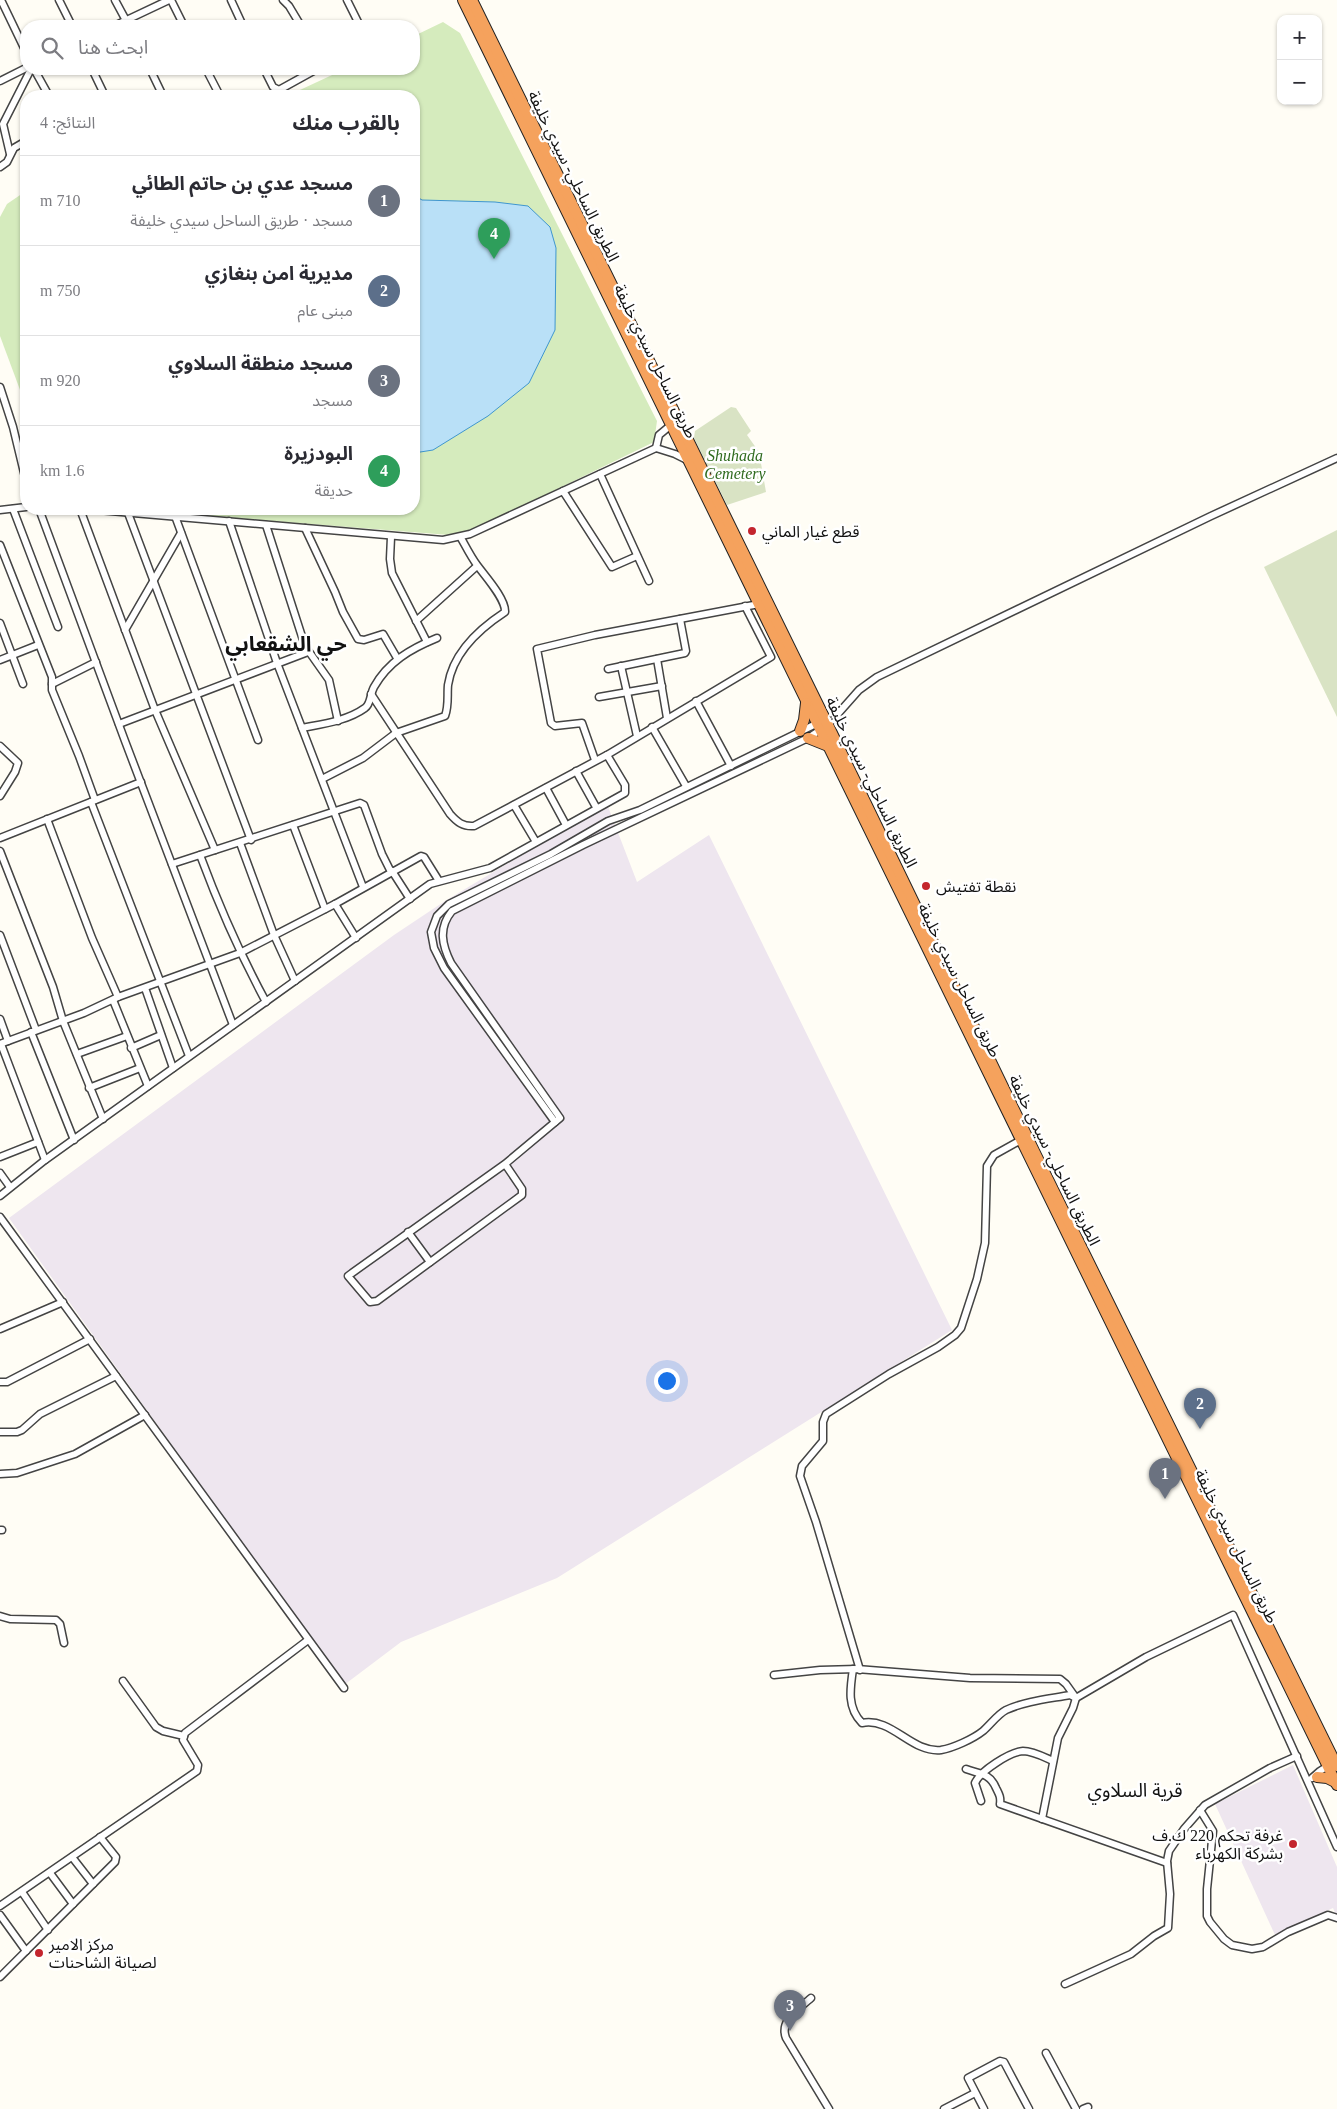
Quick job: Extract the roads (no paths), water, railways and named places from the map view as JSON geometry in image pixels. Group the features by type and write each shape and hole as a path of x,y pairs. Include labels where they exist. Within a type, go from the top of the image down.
{"highway":[{"name":"طريق الساحل سيدي خليفة","path":"463,0 781,652 806,702 825,724 828,746 1020,1140 1333,1764 1336,1784"},
{"name":"الطريق الساحلي- سيدي خليفة","path":"472,0 1333,1764"},
{"path":"806,702 804,735 828,746"},
{"path":"1313,1777 1333,1764"},
{"path":"1313,1777 1323,1777 1336,1784"}],"street":[{"path":"0,0 20,40"},
{"path":"59,0 69,20"},
{"path":"115,0 126,20"},
{"path":"133,20 170,0 181,20"},
{"path":"231,0 240,20"},
{"path":"283,0 290,6 298,20"},
{"path":"347,0 357,20"},
{"path":"0,81 20,71"},
{"path":"21,90 29,75"},
{"path":"36,75 45,90"},
{"path":"95,75 102,90"},
{"path":"153,75 160,90"},
{"path":"209,75 217,90"},
{"path":"267,75 273,87 279,90 306,75"},
{"path":"10,154 3,124 20,92"},
{"path":"0,167 7,162 14,148 20,144"},
{"path":"0,387 20,459"},
{"path":"656,448 659,435 671,424"},
{"path":"159,515 443,540 461,538 656,448 689,461"},
{"path":"558,1120 451,963 444,947 442,931 452,911 825,724 864,685 877,677 1211,516 1337,458"},
{"path":"600,474 649,581"},
{"path":"563,491 612,568 637,556"},
{"path":"0,510 20,508"},
{"path":"13,509 58,627"},
{"path":"42,515 233,1025"},
{"path":"82,515 155,710 214,850"},
{"path":"129,515 251,840"},
{"path":"175,516 258,740"},
{"path":"228,522 277,663 363,887"},
{"path":"266,525 308,652 329,680 338,720"},
{"path":"305,528 343,612 358,639 364,640 383,634 397,658"},
{"path":"126,630 181,533"},
{"path":"391,536 390,559 392,573 427,642"},
{"path":"322,779 363,758 396,733 445,716 450,678 460,655 478,632 505,612 505,608 494,587 477,566 461,538"},
{"path":"0,545 52,677 52,690 79,756 93,801 190,1056"},
{"path":"416,620 477,566"},
{"path":"595,760 582,723 555,726 551,723 537,649 759,604"},
{"path":"745,606 771,657"},
{"path":"608,669 682,655 686,651 680,619"},
{"path":"0,624 24,684"},
{"path":"302,728 338,720 367,707 371,694 385,671 397,658 437,638"},
{"path":"0,660 38,645"},
{"path":"119,724 308,652"},
{"path":"371,694 450,814 458,823 464,826 474,826 607,755 781,652"},
{"path":"657,660 667,718"},
{"path":"52,684 96,662"},
{"path":"621,666 637,736"},
{"path":"600,697 662,686"},
{"path":"696,701 731,766"},
{"path":"558,1120 444,968 434,948 431,932 434,922 441,911 455,901 579,838 608,821 628,814 825,724"},
{"path":"652,727 686,786"},
{"path":"0,746 18,763 15,772 0,796"},
{"path":"0,1196 45,1160 430,884 490,868 625,793 626,790 607,755"},
{"path":"576,772 596,808"},
{"path":"0,838 141,782"},
{"path":"546,788 566,825"},
{"path":"172,864 251,840 360,803 364,805 382,854 410,898"},
{"path":"514,805 536,842"},
{"path":"628,814 630,822"},
{"path":"48,819 115,999 131,1048 148,1086"},
{"path":"293,825 325,909"},
{"path":"579,838 583,845"},
{"path":"240,843 274,935 295,981"},
{"path":"0,851 53,987 63,1021 103,1119"},
{"path":"200,855 219,906 240,953 266,1002"},
{"path":"45,1160 0,1044 84,1014 115,999 240,953 423,856 439,881"},
{"path":"335,904 356,938"},
{"path":"0,936 74,1140"},
{"path":"444,968 451,963"},
{"path":"145,988 173,1068"},
{"path":"0,1019 8,1041"},
{"path":"131,1048 161,1035"},
{"path":"77,1054 127,1036"},
{"path":"90,1088 140,1068"},
{"path":"505,1164 522,1189 522,1195 374,1303 370,1302 348,1276 505,1164 558,1120"},
{"path":"1020,1140 994,1155 987,1166 985,1243 977,1278 961,1328 955,1335 938,1347 889,1374 826,1414 823,1422 823,1441 800,1471 801,1482 816,1522 856,1669 850,1697 854,1715 862,1723 868,1722 890,1728 917,1745 941,1750 980,1733 1004,1711 1031,1702 1070,1695 1076,1698"},
{"path":"0,1156 38,1142"},
{"path":"0,1173 10,1187"},
{"path":"0,1217 344,1688"},
{"path":"408,1232 430,1262"},
{"path":"0,1329 63,1302"},
{"path":"0,1382 7,1382 90,1339"},
{"path":"0,1432 17,1432 22,1430 40,1414 116,1376"},
{"path":"2,1473 17,1473 76,1454 145,1415"},
{"path":"1042,1819 1058,1738 1076,1698 1146,1657 1233,1615 1297,1756 1313,1777 1337,1847"},
{"path":"0,1616 10,1619 56,1620 60,1624 64,1643"},
{"path":"184,1736 308,1640"},
{"path":"774,1675 820,1670 856,1669 970,1678 1056,1678 1066,1684 1076,1698"},
{"path":"123,1681 158,1730 184,1736"},
{"path":"0,1906 198,1769 183,1740 184,1736"},
{"path":"981,1801 975,1783 977,1778 1002,1759 1022,1751 1031,1752 1053,1761"},
{"path":"1065,1984 1131,1954 1154,1936 1168,1928 1170,1894 1167,1863 1169,1851 1200,1810 1224,1792 1297,1756"},
{"path":"1313,1777 1333,1764"},
{"path":"966,1769 988,1775 993,1780 1001,1798 1000,1804 1167,1863"},
{"path":"1200,1810 1213,1831 1207,1889 1208,1916 1210,1922 1232,1946 1252,1949 1263,1947 1288,1932 1328,1915 1337,1918"},
{"path":"0,1977 116,1859 100,1838"},
{"path":"72,1857 93,1884"},
{"path":"50,1873 73,1904"},
{"path":"22,1892 48,1930"},
{"path":"0,1915 26,1951"},
{"path":"811,1998 786,2022 783,2030 786,2038 830,2109"},
{"path":"1046,2053 1076,2109"},
{"path":"984,2109 968,2078 1003,2061 1029,2109"},
{"path":"944,2109 957,2106 975,2093"}],"water":[{"path":"420,199 495,202 528,206 550,227 556,248 555,330 529,383 488,416 433,450 420,452"}],"place":[{"name":"البودزيرة","path":"494,259"},
{"name":"قطع غيار الماني","path":"752,531"},
{"name":"نقطة تفتيش","path":"926,886"},
{"name":"مديرية امن بنغازي","path":"1200,1429"},
{"name":"مسجد عدي بن حاتم الطائي","path":"1165,1499"},
{"name":"غرفة تحكم 220 ك.ف بشركة الكهرباء","path":"1293,1844"},
{"name":"مركز الامير لصيانة الشاحنات","path":"39,1953"},
{"name":"مسجد منطقة السلاوي","path":"790,2031"}],"district":[{"name":"حي الشقعابي","path":"286,644"},
{"name":"قرية السلاوي","path":"1135,1790"}],"park label":[{"name":"Shuhada Cemetery","path":"735,464"}]}
